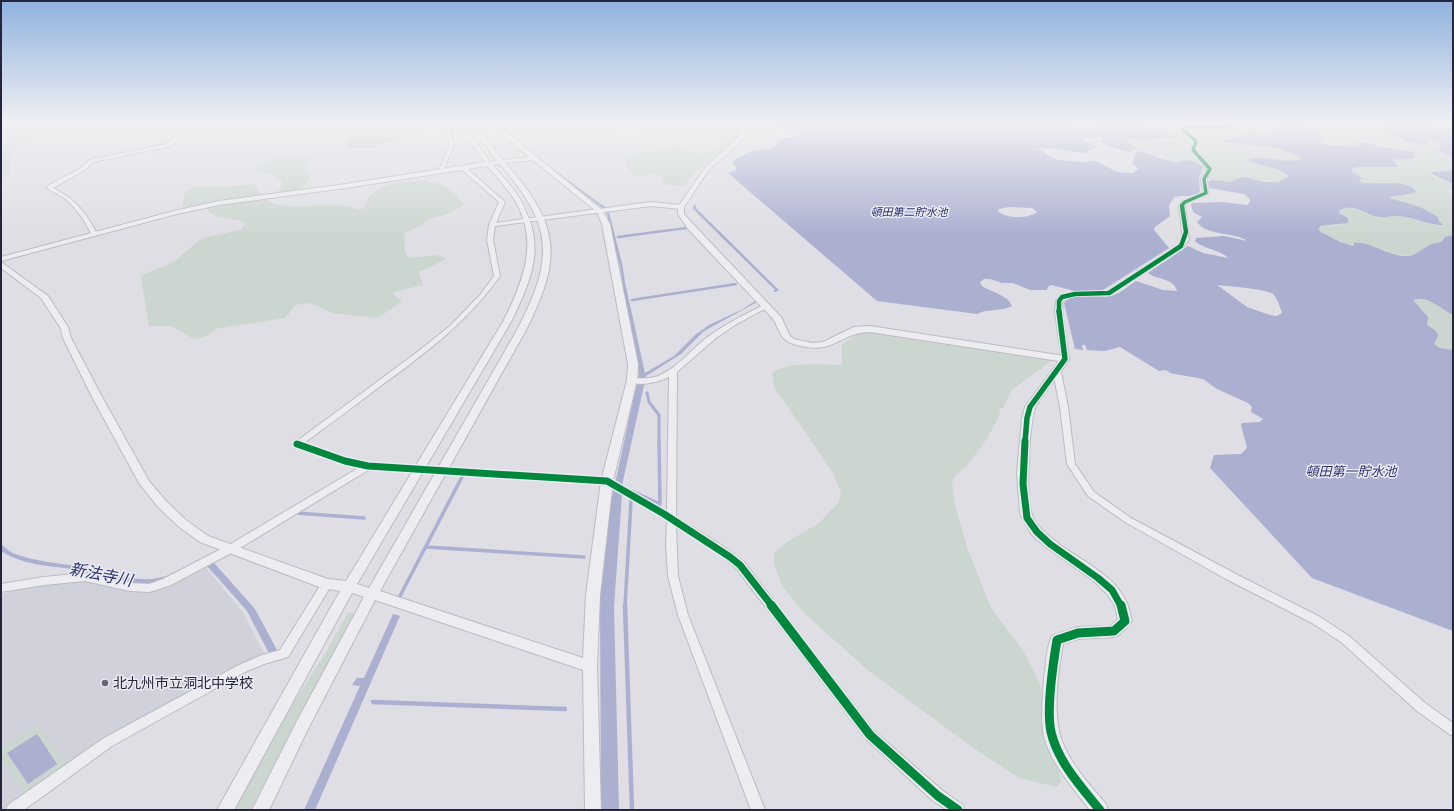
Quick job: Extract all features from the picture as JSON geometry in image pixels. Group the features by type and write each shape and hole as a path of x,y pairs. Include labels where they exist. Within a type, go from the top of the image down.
{"street":[{"path":"92,161 88,166 57,182 49,188 65,196 73,203 88,222 94,234"},
{"path":"440,170 444,161"},
{"path":"1,259 176,212 219,203 346,186 500,161 530,196 542,219 547,248 542,284 511,346 441,470 285,758 260,810"},
{"path":"536,161 600,212 606,224 632,357 632,380 607,481 593,595 590,666 593,810"},
{"path":"715,161 707,169 681,207 681,214 691,227 778,319 786,337 791,342 812,346 825,344 858,329 870,329 1065,359"},
{"path":"1100,810 1069,770 1061,757 1051,732 1050,690 1053,659 1057,640 1078,633 1114,631 1125,620 1124,611 1118,599 1106,585 1039,535 1026,517 1022,487 1028,418 1030,407 1065,359 1063,333 1057,309 1060,299 1064,296 1075,294 1108,294 1182,246 1186,240 1186,232 1182,205 1185,202 1206,194 1204,179 1210,169 1203,161"},
{"path":"225,810 349,587 508,320 522,291 530,262 532,244 527,221 516,198 488,163"},
{"path":"462,167 502,202 492,225 490,240 498,272 493,282 482,296 452,327 419,355 297,444 345,461 368,466 607,481 672,518 731,557 740,565 870,735 938,796 958,810"},
{"path":"492,225 600,212 651,204 681,207"},
{"path":"1,264 44,296 64,327 67,338 96,395 144,483 162,504 182,523 204,539 327,584 349,587 409,605 590,666"},
{"path":"632,380 651,381 660,378 673,370 712,336 742,318 762,301"},
{"path":"673,370 671,545 673,576 683,615 758,810"},
{"path":"1057,372 1064,407 1071,464 1091,494 1128,520 1230,576 1316,620 1344,639 1421,707 1453,730"},
{"path":"1,588 44,581 85,577 130,587 149,588 167,582 232,548 368,466"},
{"path":"13,810 108,742 241,670 262,660 284,654 327,584"}],"shaded area":[{"path":"1,161 12,161 10,172 1,179"},
{"path":"269,161 307,161 310,180 299,190 279,192 263,198 281,205 341,205 362,209 369,197 378,189 407,181 428,181 437,183 450,190 464,205 445,215 430,219 405,233 404,248 408,258 438,255 447,259 419,272 423,285 391,293 402,301 378,318 331,313 318,306 307,303 296,305 285,318 215,329 207,336 194,339 171,326 149,326 141,278 144,274 174,262 198,241 207,237 240,230 245,225 243,221 215,216 208,211 210,202 182,208 185,192 196,186 221,187 256,184 258,190 262,194 279,191 282,182 272,174 250,170"},
{"path":"624,161 710,161 698,169 684,186 663,184 662,177 655,173 640,176 633,175 627,168"},
{"path":"1170,161 1252,161 1284,172 1288,177 1279,182 1239,178 1235,181 1225,182 1199,178 1201,166 1195,161"},
{"path":"1393,161 1453,161 1453,171 1430,173 1433,176 1453,184 1453,189 1449,190 1448,192 1453,195 1453,235 1443,239 1441,242 1432,244 1415,254 1407,256 1392,253 1372,245 1361,243 1347,245 1319,231 1320,226 1341,225 1343,217 1339,212 1349,208 1354,208 1379,218 1403,216 1433,224 1443,225 1428,211 1390,198 1414,193 1402,185 1361,182 1359,181 1362,179 1351,171 1353,168 1359,167 1397,167"},
{"path":"1415,299 1432,302 1453,315 1453,350 1440,348 1433,343 1436,339 1427,325 1426,314 1413,301"},
{"path":"866,330 1052,360 1012,390 1003,408 1000,408 999,416 988,437 967,466 955,476 952,482 955,505 967,547 991,608 1022,649 1038,679 1051,716 1061,782 1057,787 1019,778 979,752 870,672 804,613 782,586 774,564 774,553 787,542 819,523 838,503 841,493 833,473 774,387 772,373 779,369 796,365 842,365 842,345 857,334"},
{"name":"北九州市立洞北中学校","path":"206,568 242,611 265,655 107,740 5,810 1,810 1,595 28,586 78,579 149,592 186,578"},
{"path":"351,612 354,614 250,810 234,810 279,725 325,654 347,614"},
{"path":"38,724 69,765 25,795 1,759 1,748"}],"water":[{"name":"頓田第二貯水池","path":"733,161 1096,161 1117,172 1133,173 1139,169 1132,163 1133,161 1191,161 1203,167 1199,178 1200,192 1189,196 1175,197 1169,205 1170,216 1155,227 1154,230 1169,248 1103,290 1075,291 1051,285 1047,290 1030,290 1013,283 1002,283 990,279 984,279 980,282 982,286 1003,296 1012,306 977,314 877,301 728,173 736,170 736,167 732,163","holes":["1009,207 1032,208 1037,212 1023,217 1011,217 998,211 999,209"]},
{"name":"頓田第一貯水池","path":"1250,161 1393,161 1397,167 1359,167 1353,168 1351,171 1363,179 1359,180 1361,182 1397,183 1411,187 1416,191 1414,193 1390,198 1420,207 1438,217 1439,221 1443,225 1402,216 1374,216 1350,207 1340,210 1339,213 1348,218 1348,223 1320,226 1319,230 1321,232 1340,242 1353,246 1354,243 1368,244 1400,256 1410,256 1432,244 1441,242 1445,237 1453,235 1453,315 1434,303 1424,299 1413,300 1428,317 1427,325 1437,332 1438,336 1434,344 1440,348 1453,350 1453,631 1312,578 1210,468 1214,455 1241,454 1247,448 1241,425 1242,423 1260,422 1263,419 1251,412 1252,407 1248,403 1217,389 1203,379 1170,373 1166,370 1159,371 1120,347 1105,351 1087,350 1085,345 1082,345 1083,350 1075,349 1064,303 1068,299 1080,296 1111,296 1121,292 1136,281 1163,290 1177,291 1169,281 1148,273 1188,246 1203,253 1228,258 1221,253 1199,244 1195,241 1196,238 1224,236 1247,241 1235,236 1208,230 1197,222 1202,217 1193,212 1191,205 1192,203 1223,202 1247,205 1250,202 1249,198 1244,194 1209,188 1208,182 1211,180 1231,182 1244,177 1265,182 1278,182 1288,177 1287,175 1279,170","holes":["1217,285 1255,289 1273,294 1282,313 1277,316 1270,315 1247,307"]},
{"path":"1453,171 1453,184 1430,173 1435,172"},
{"path":"623,287 626,287 645,373 674,356 695,335 709,325 743,309 755,301 757,302 704,331 681,354 646,376 623,481 614,607 619,810 601,810 600,598 608,516 639,373"},
{"name":"新法寺川","path":"1,544 13,553 21,556 139,579 165,577 208,556 255,609 277,650 270,655 247,611 203,562 161,580 146,583 131,583 86,571 42,565 20,560 1,551"},
{"path":"393,614 400,616 315,810 304,810 360,686 352,685 357,678 364,678"},
{"path":"37,734 57,764 28,784 7,753"}],"waterway":[{"path":"541,161 603,207"},
{"path":"602,206 606,209"},
{"path":"695,206 694,208 777,290 775,291"},
{"path":"608,213 621,265 625,290"},
{"path":"618,237 686,228"},
{"path":"632,300 736,284"},
{"path":"647,393 649,402 659,415 659,441"},
{"path":"627,489 660,504 659,441"},
{"path":"400,596 463,475"},
{"path":"625,606 631,501"},
{"path":"296,513 364,518"},
{"path":"426,547 584,557"},
{"path":"625,606 632,810"},
{"path":"373,702 565,709"}],"cycle path":[{"path":"1100,810 1065,764 1051,732 1050,695 1054,659 1057,640 1078,633 1114,631 1125,621 1121,604 1112,590 1098,578 1050,544 1037,532 1026,517 1023,473 1027,418 1030,407 1065,359 1059,319 1059,301 1062,297 1068,295 1097,295 1109,293 1181,246 1184,242 1186,232 1182,205 1185,202 1206,193 1204,179 1210,169 1203,161"},
{"path":"297,444 345,461 368,466 607,481 653,507 714,545 740,565 870,735 938,796 958,810"}],"place":[{"name":"北九州市立洞北中学校","path":"105,683"}]}
